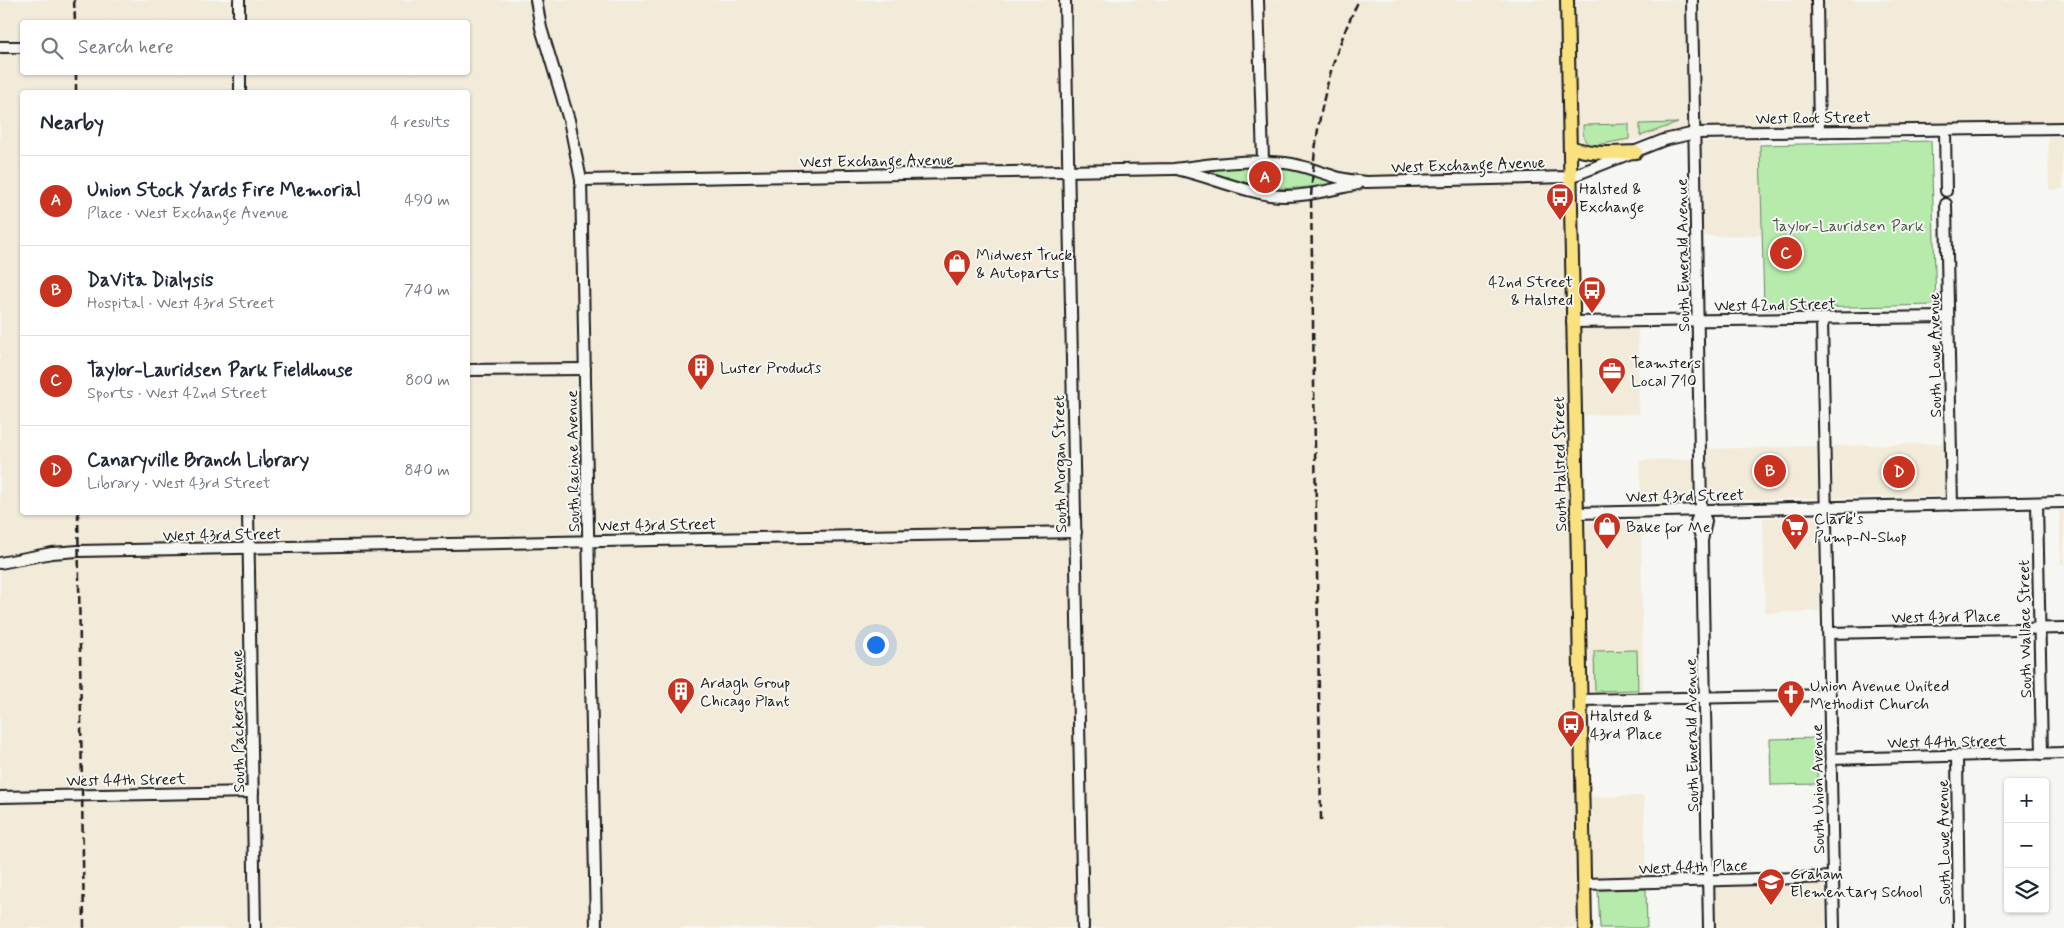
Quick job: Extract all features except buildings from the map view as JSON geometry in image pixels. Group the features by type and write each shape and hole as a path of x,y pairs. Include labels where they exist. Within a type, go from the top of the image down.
{"main road":[{"name":"South Halsted Street","path":"1567,0 1584,928"},
{"path":"1570,147 1583,152 1599,154 1636,152"}],"street":[{"path":"239,0 239,20"},
{"name":"South Racine Avenue","path":"536,0 541,28 569,120 581,180 596,928"},
{"name":"South Morgan Street","path":"1065,0 1083,928"},
{"path":"1258,0 1263,161"},
{"name":"South Emerald Avenue","path":"1692,0 1702,510 1696,522 1702,541 1709,928"},
{"path":"1817,0 1819,132"},
{"path":"0,47 20,47"},
{"path":"240,75 240,90"},
{"name":"West Root Street","path":"1570,177 1664,140 1695,133 2064,128"},
{"path":"1945,130 1946,191"},
{"name":"West Exchange Avenue","path":"581,180 1174,169 1213,163 1263,161 1286,163 1340,178 1366,182 1570,177"},
{"name":"West Exchange Avenue","path":"1174,169 1201,175 1242,189 1271,195 1296,196 1311,194 1366,182"},
{"name":"South Lowe Avenue","path":"1946,204 1952,505"},
{"name":"West 42nd Street","path":"1572,322 1948,317"},
{"name":"South Union Avenue","path":"1822,319 1834,928"},
{"path":"470,370 585,369"},
{"name":"West 43rd Street","path":"1576,513 2064,502"},
{"name":"South Wallace Street","path":"2037,503 2042,754"},
{"name":"South Packers Avenue","path":"248,515 255,928"},
{"name":"West 43rd Street","path":"0,563 52,553 78,551 1076,532"},
{"name":"West 43rd Place","path":"1829,633 2064,628"},
{"path":"1580,700 1830,694"},
{"name":"West 44th Street","path":"1831,759 2064,753"},
{"name":"South Lowe Avenue","path":"1956,756 1959,928"},
{"name":"West 44th Street","path":"0,796 253,792"},
{"name":"West 44th Place","path":"1584,884 1834,877"}],"shaded area":[{"path":"0,0 2064,0 2064,128 1651,136 1570,159 1577,928 0,928"},
{"path":"2048,136 2062,136 2063,189 2049,190"},
{"path":"1760,140 1762,235 1703,236 1701,142"},
{"path":"1638,328 1639,414 1584,415 1582,329"},
{"path":"1944,443 1946,496 1833,498 1832,446"},
{"path":"1818,446 1819,498 1708,501 1707,449"},
{"path":"1693,459 1694,501 1641,502 1640,460"},
{"path":"2059,510 2064,510 2064,564 2061,564"},
{"path":"1818,516 1819,611 1765,613 1763,518"},
{"path":"1641,521 1643,693 1590,695 1586,522"},
{"path":"1644,796 1646,879 1593,880 1591,797"},
{"name":"Graham Elementary School","path":"1825,881 1826,928 1716,928 1715,884"}],"green space":[{"path":"1678,123 1640,136 1640,124"},
{"path":"1629,124 1629,139 1591,146 1584,137 1583,125"},
{"name":"Taylor-Lauridsen Park","path":"1931,141 1936,305 1764,309 1760,145"},
{"path":"1257,166 1307,172 1333,181 1332,183 1300,188 1270,188 1241,182 1210,171 1210,169 1215,168"},
{"path":"1637,650 1638,690 1595,691 1594,651"},
{"path":"1817,738 1818,784 1771,785 1770,739"},
{"path":"1646,889 1647,928 1600,928 1598,890"}],"railway":[{"path":"74,0 75,20"},
{"path":"1321,820 1311,198 1316,145 1325,96 1339,48 1359,0"},
{"path":"76,75 76,90"},
{"path":"78,515 84,928"}],"place":[{"name":"Union Stock Yards Fire Memorial","path":"1265,177"},
{"name":"Halsted & Exchange","path":"1560,221"},
{"name":"Taylor-Lauridsen Park Fieldhouse","path":"1786,253"},
{"name":"Midwest Truck & Autoparts","path":"957,287"},
{"name":"42nd Street & Halsted","path":"1592,314"},
{"name":"Luster Products","path":"701,391"},
{"name":"Teamsters Local 710","path":"1612,395"},
{"name":"DaVita Dialysis","path":"1770,471"},
{"name":"Canaryville Branch Library","path":"1899,472"},
{"name":"Bake for Me","path":"1607,550"},
{"name":"Clark's Pump-N-Shop","path":"1795,551"},
{"name":"Ardagh Group Chicago Plant","path":"681,715"},
{"name":"Union Avenue United Methodist Church","path":"1791,718"},
{"name":"Halsted & 43rd Place","path":"1571,748"},
{"name":"Graham Elementary School","path":"1771,906"}]}
